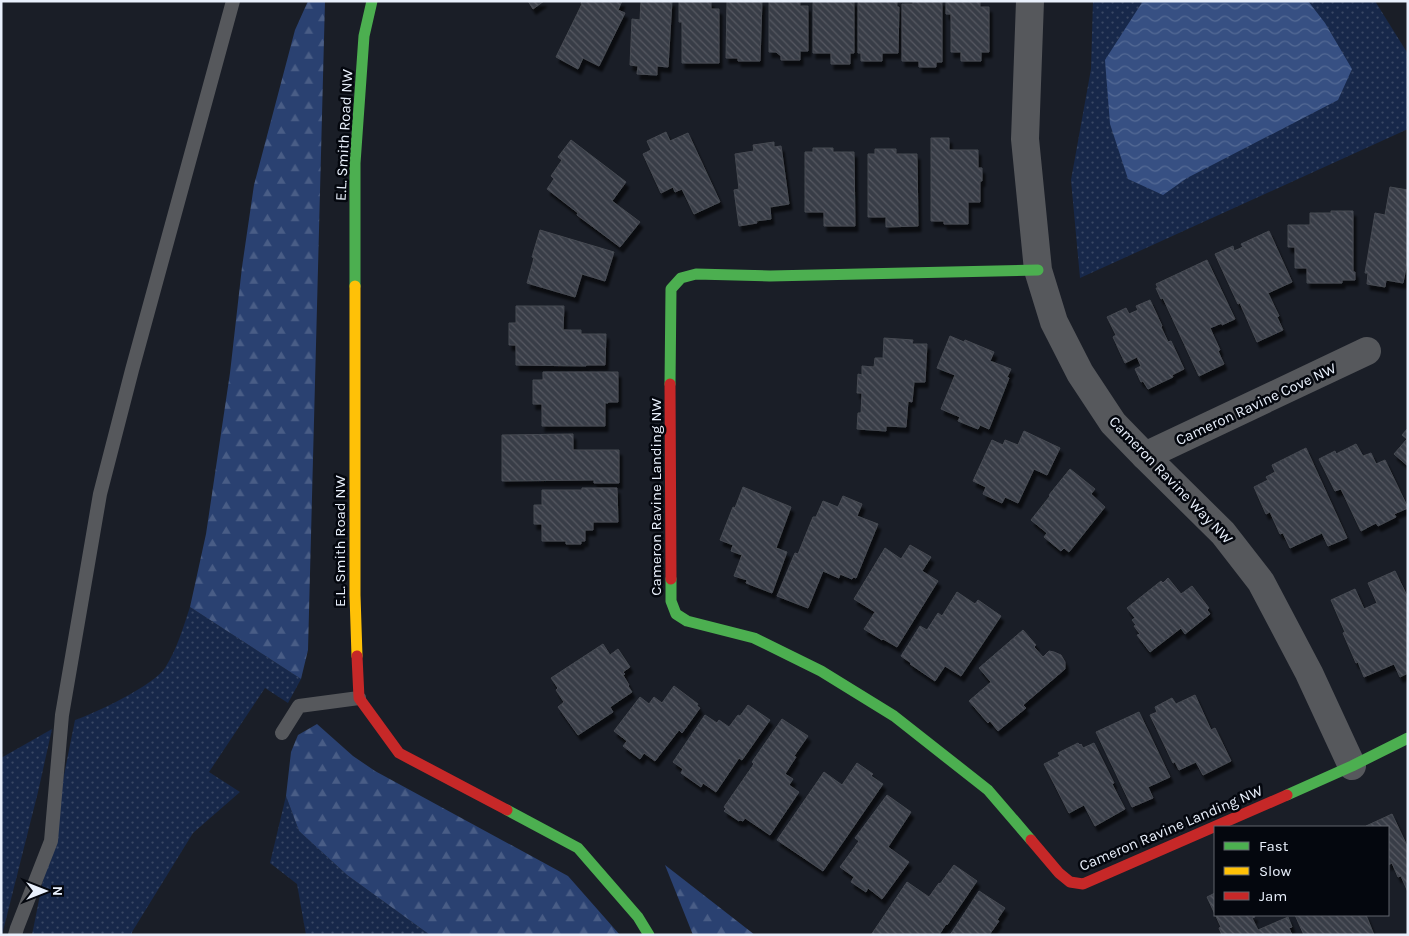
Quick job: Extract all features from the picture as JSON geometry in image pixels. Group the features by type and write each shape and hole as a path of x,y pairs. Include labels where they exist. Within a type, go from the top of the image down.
{"street":[{"name":"E.L. Smith Road NW","path":"359,698 355,595 355,162 364,36 372,1"},
{"name":"Cameron Ravine Way NW","path":"1030,1 1025,139 1038,270 1054,322 1080,373 1113,423 1223,533 1261,582 1309,673 1352,766"},
{"name":"Cameron Ravine Landing NW","path":"1038,270 770,276 696,274 681,278 671,289 670,305 671,601 676,614 687,621 754,638 821,671 894,716 988,790 1059,873 1070,882 1083,884 1214,827"},
{"name":"Cameron Ravine Cove NW","path":"1145,456 1367,351"},
{"path":"359,698 399,753 578,848 638,917 648,935"},
{"path":"1352,766 1408,738"},
{"name":"Cameron Ravine Landing NW","path":"1215,826 1352,766"}],"lane":[{"path":"15,935 51,841 62,715 100,494 233,1"},
{"path":"282,732 299,706 359,698"}],"shaded area":[{"path":"1093,1 1375,1 1408,54 1408,129 1080,278 1071,180 1091,69"},
{"path":"190,607 301,679 288,703 265,688 209,772 240,792 193,833 132,932 132,935 32,935 75,720 124,698 159,675 173,653"},
{"path":"52,729 38,792 1,935 1,758"},
{"path":"286,796 299,831 347,875 430,935 306,935 297,884 270,863"}],"green space":[{"path":"308,1 325,1 308,650 301,679 190,607 206,534 230,373 242,267 254,185 295,30"},
{"path":"317,724 353,756 375,771 568,876 620,935 430,935 347,875 299,831 286,796 291,752 298,735"},
{"path":"665,865 755,935 693,935"}],"water":[{"path":"1143,1 1308,1 1325,23 1352,69 1338,100 1187,178 1163,195 1128,179 1110,124 1105,60"}],"building":[{"path":"528,1 544,1 533,9"},
{"path":"582,1 622,1 618,10 625,13 599,66 583,58 578,69 556,57"},
{"path":"641,1 672,1 668,67 657,66 657,75 637,74 638,66 630,65 632,19 640,20"},
{"path":"679,1 711,1 711,9 719,9 719,63 682,63 682,22 679,22"},
{"path":"727,1 762,1 760,61 738,61 738,58 726,58"},
{"path":"769,1 800,1 800,6 808,6 808,51 800,51 800,60 781,60 781,56 776,52 769,52"},
{"path":"813,1 854,1 854,53 850,53 850,64 831,64 831,53 813,53"},
{"path":"858,1 897,1 897,7 899,7 898,53 882,53 882,61 861,61 861,53 858,53"},
{"path":"913,1 942,1 942,62 936,62 936,67 919,67 919,61 902,61 902,4 913,4"},
{"path":"946,1 980,1 980,7 989,7 989,52 981,52 981,61 961,61 961,52 951,52 951,14 946,14"},
{"path":"666,132 670,141 688,133 720,202 694,214 682,189 675,192 673,187 661,193 643,154 651,150 647,141"},
{"path":"931,138 949,138 949,150 978,150 978,168 982,168 980,202 968,202 968,224 944,224 944,221 931,221"},
{"path":"571,140 626,182 612,201 640,222 620,247 577,215 578,213 547,189 554,179 551,176 562,160 558,157"},
{"path":"774,142 774,147 781,146 789,204 770,207 771,219 739,226 734,190 739,189 735,154 754,151 753,145"},
{"path":"813,148 833,148 833,152 854,152 855,226 824,226 824,212 805,212 805,152 813,152"},
{"path":"875,149 896,149 896,154 917,154 918,226 886,227 886,217 868,217 868,154 875,154"},
{"path":"1390,187 1408,190 1408,258 1403,283 1386,280 1385,287 1367,284 1368,273 1365,273 1375,213 1385,215"},
{"path":"1331,211 1353,211 1353,272 1355,272 1355,280 1342,280 1342,283 1307,283 1307,268 1295,268 1295,247 1288,247 1288,225 1310,225 1310,213 1331,213"},
{"path":"540,230 614,252 605,281 582,274 575,297 527,283"},
{"path":"1269,231 1292,282 1268,293 1279,316 1277,317 1283,330 1257,342 1215,254 1233,246 1234,251 1243,247 1241,244"},
{"path":"1207,260 1235,319 1210,328 1224,364 1199,376 1163,298 1161,299 1156,284"},
{"path":"1150,300 1168,342 1171,341 1184,369 1172,375 1173,377 1148,389 1143,381 1141,382 1135,369 1141,366 1137,357 1125,363 1113,337 1116,335 1107,317 1126,308 1129,314 1138,310 1136,306"},
{"path":"516,306 564,306 563,330 581,330 581,334 606,334 605,365 516,365 516,345 509,345 509,323 516,323"},
{"path":"950,336 994,352 990,361 1011,369 989,429 980,425 978,429 958,421 960,417 941,409 955,375 937,368"},
{"path":"884,338 913,340 912,344 927,344 925,382 914,382 912,402 908,401 906,427 886,426 886,431 857,429 858,413 861,413 862,393 857,393 858,374 862,375 862,366 874,367 875,358 883,358"},
{"path":"543,372 618,372 618,402 605,403 605,426 542,426 542,404 533,404 533,380 543,380"},
{"path":"1408,428 1408,466 1394,454 1407,439 1402,435"},
{"path":"1024,431 1060,448 1047,475 1034,469 1018,503 1005,497 1002,503 983,494 986,487 973,481 992,440 1003,445 1005,440 1018,445"},
{"path":"573,434 573,450 619,450 619,483 594,483 594,480 502,481 502,435"},
{"path":"1356,444 1363,456 1371,453 1376,464 1385,460 1408,508 1394,514 1396,517 1378,526 1376,523 1361,531 1341,489 1335,491 1319,459 1335,451 1336,454"},
{"path":"1306,448 1347,538 1328,546 1322,533 1290,548 1283,533 1280,534 1270,512 1266,514 1254,487 1268,480 1266,477 1275,472 1272,465"},
{"path":"1070,469 1095,489 1091,494 1105,507 1069,552 1064,548 1061,551 1044,537 1047,533 1031,520"},
{"path":"743,487 791,507 776,548 787,552 772,593 746,583 747,580 734,576 742,555 731,551 733,545 720,540"},
{"path":"582,488 617,488 618,522 593,522 593,530 585,530 585,541 581,541 581,544 566,544 566,541 542,541 542,524 534,524 534,505 542,505 542,490 582,490"},
{"path":"843,496 862,504 857,516 878,524 856,578 853,577 852,579 840,574 839,578 823,571 808,608 777,596 795,553 798,554 813,517 816,517 823,501 838,507"},
{"path":"910,545 931,557 922,571 938,581 897,647 864,629 875,612 854,599 885,548 901,559"},
{"path":"1395,571 1408,598 1408,673 1400,677 1394,664 1364,677 1343,633 1345,632 1331,600 1355,589 1364,609 1377,603 1368,583"},
{"path":"1168,578 1181,594 1192,586 1209,608 1207,610 1210,614 1185,634 1181,628 1150,652 1137,635 1140,634 1132,620 1135,618 1127,608 1161,581 1163,583"},
{"path":"957,592 975,604 978,600 1001,616 961,676 945,666 935,681 901,656 920,626 927,630 938,613 942,616"},
{"path":"1023,630 1036,645 1034,647 1043,657 1049,651 1061,655 1065,662 1065,669 1023,705 1026,708 998,731 990,721 988,723 969,701 991,682 979,668"},
{"path":"603,644 610,655 618,649 630,667 623,672 625,674 623,675 632,692 610,707 613,712 578,735 558,707 564,702 551,678"},
{"path":"674,686 698,704 697,706 700,708 682,733 679,730 655,761 644,753 640,759 623,746 627,741 614,731 640,697 649,704 654,697 662,703"},
{"path":"1195,695 1211,730 1215,728 1231,761 1203,775 1196,762 1179,770 1175,762 1173,763 1150,715 1157,712 1155,707 1172,698 1176,704"},
{"path":"748,705 770,720 742,760 739,758 716,792 703,783 701,787 681,773 683,769 673,762 705,715 717,723 719,720 729,727"},
{"path":"1139,712 1170,777 1148,787 1153,798 1132,807 1096,732"},
{"path":"782,719 808,736 794,756 796,757 785,774 793,779 789,785 799,792 770,835 745,818 743,821 739,821 724,811 726,809 724,807"},
{"path":"1078,743 1083,748 1094,743 1125,809 1095,826 1084,805 1069,813 1044,764 1060,756 1058,753"},
{"path":"857,763 883,784 823,871 777,840 824,772 842,785"},
{"path":"887,795 911,812 888,847 909,862 882,899 868,888 866,892 851,882 854,877 840,867 859,841 855,838"},
{"path":"1392,814 1408,848 1408,892 1401,876 1398,877 1392,863 1389,864 1389,826 1366,826"},
{"path":"954,865 977,881 939,935 871,935 907,882 929,897"},
{"path":"979,891 1005,908 997,920 999,921 989,935 950,935"},
{"path":"1214,894 1214,912 1207,897"},
{"path":"1216,916 1254,916 1252,918 1258,930 1288,917 1292,927 1289,928 1292,935 1222,935 1219,928 1221,927"},
{"path":"1295,916 1366,916 1374,935 1304,935"}],"traffic: fast":[{"path":"355,286 355,163 364,36 372,1"},
{"path":"670,384 671,289 681,278 696,274 770,276 1038,270"},
{"path":"671,579 671,601 676,614 687,621 754,638 821,671 894,716 988,790 1031,840"},
{"path":"1287,795 1408,738"},
{"path":"507,810 578,848 638,917 649,935"}],"traffic: slow":[{"path":"355,286 355,595 357,656"}],"traffic: jam":[{"path":"670,384 671,579"},
{"path":"357,656 359,698 399,753 507,810"},
{"path":"1216,826 1287,795"},
{"path":"1031,840 1059,873 1070,882 1083,884 1214,827"}]}
